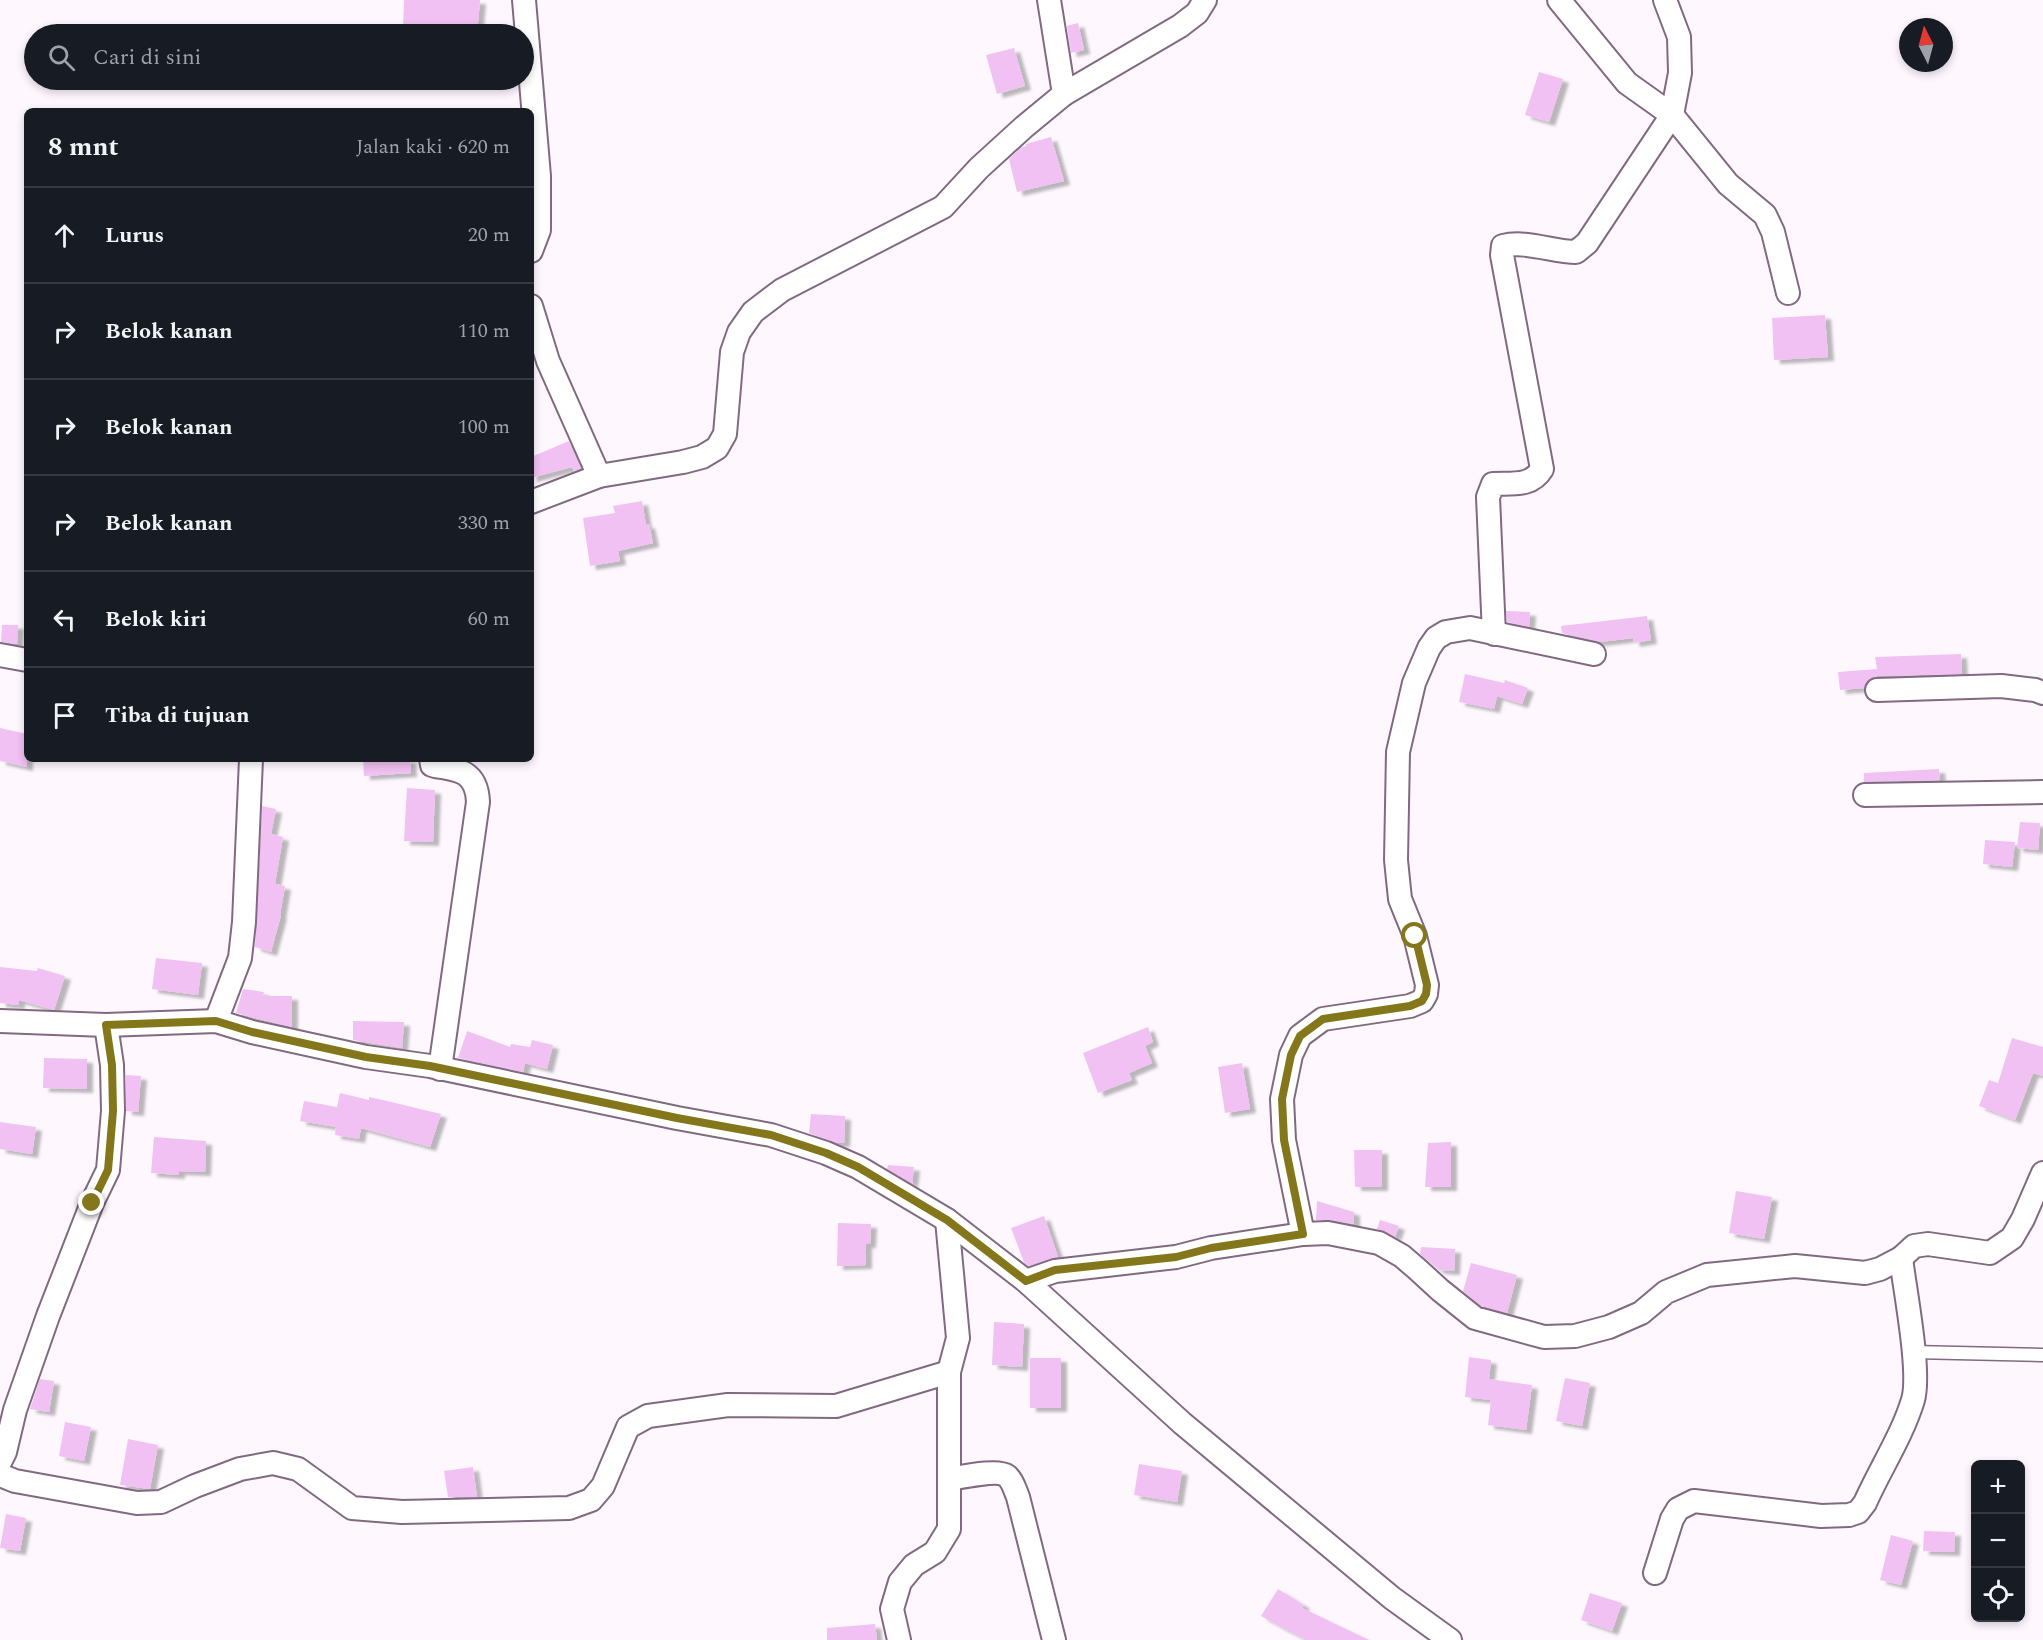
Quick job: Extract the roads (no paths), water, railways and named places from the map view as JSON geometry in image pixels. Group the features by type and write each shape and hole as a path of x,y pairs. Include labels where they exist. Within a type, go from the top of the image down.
{"street":[{"path":"524,0 526,24"},
{"path":"1049,0 1064,94"},
{"path":"534,501 599,476 683,462 702,457 717,448 725,434 732,352 739,332 753,312 782,290 943,207 980,168 1064,94 1180,26 1197,13 1205,0"},
{"path":"1559,0 1628,83 1672,115 1728,184 1765,215 1773,232 1788,293"},
{"path":"1494,634 1488,497 1490,489 1493,484 1527,483 1537,477 1542,469 1502,255 1503,246 1513,244 1560,252 1576,252 1587,243 1672,115 1680,73 1679,37 1665,0"},
{"path":"532,90 534,108"},
{"path":"534,110 540,176 539,230 534,243"},
{"path":"534,316 548,361 599,476"},
{"path":"1303,1234 1284,1140 1282,1099 1291,1055 1300,1036 1323,1019 1410,1006 1422,1001 1427,985 1415,936 1400,899 1397,870 1398,752 1414,684 1429,648 1436,638 1455,629 1470,628 1594,654"},
{"path":"0,655 24,659"},
{"path":"1877,690 2001,686 2043,693"},
{"path":"216,1021 240,958 251,762"},
{"path":"431,762 435,766 458,769 467,774 477,792 478,802 440,1069"},
{"path":"1865,795 2043,792"},
{"path":"0,1021 106,1025 216,1021 252,1032 366,1057 440,1069 614,1106 780,1137 826,1153 858,1167 947,1220 1026,1281 1182,1423 1392,1598 1450,1640"},
{"path":"0,1462 6,1452 15,1410 48,1316 92,1203 108,1170 113,1111 112,1065 106,1025"},
{"path":"1026,1281 1055,1270 1176,1257 1211,1248 1303,1234 1328,1233 1379,1244 1409,1262 1475,1318 1544,1337 1575,1336 1609,1327 1641,1313 1666,1292 1707,1275 1795,1266 1865,1273 1880,1269 1902,1258 1914,1246 1928,1244 1989,1253 2033,1222 2043,1173"},
{"path":"899,1640 892,1609 900,1582 914,1565 935,1552 949,1529 949,1372 958,1338 947,1220"},
{"path":"1655,1573 1672,1519 1678,1509 1694,1501 1821,1516 1849,1515 1858,1512 1865,1503 1914,1397 1913,1352 1902,1258"},
{"path":"0,1475 15,1481 137,1503 161,1502 240,1469 273,1463 298,1469 352,1508 402,1512 569,1508 591,1500 603,1486 628,1427 648,1416 728,1405 836,1406 949,1372"},
{"path":"949,1479 1001,1473 1008,1477 1013,1485 1054,1640"}],"lane":[{"path":"1913,1352 2043,1355"}]}
